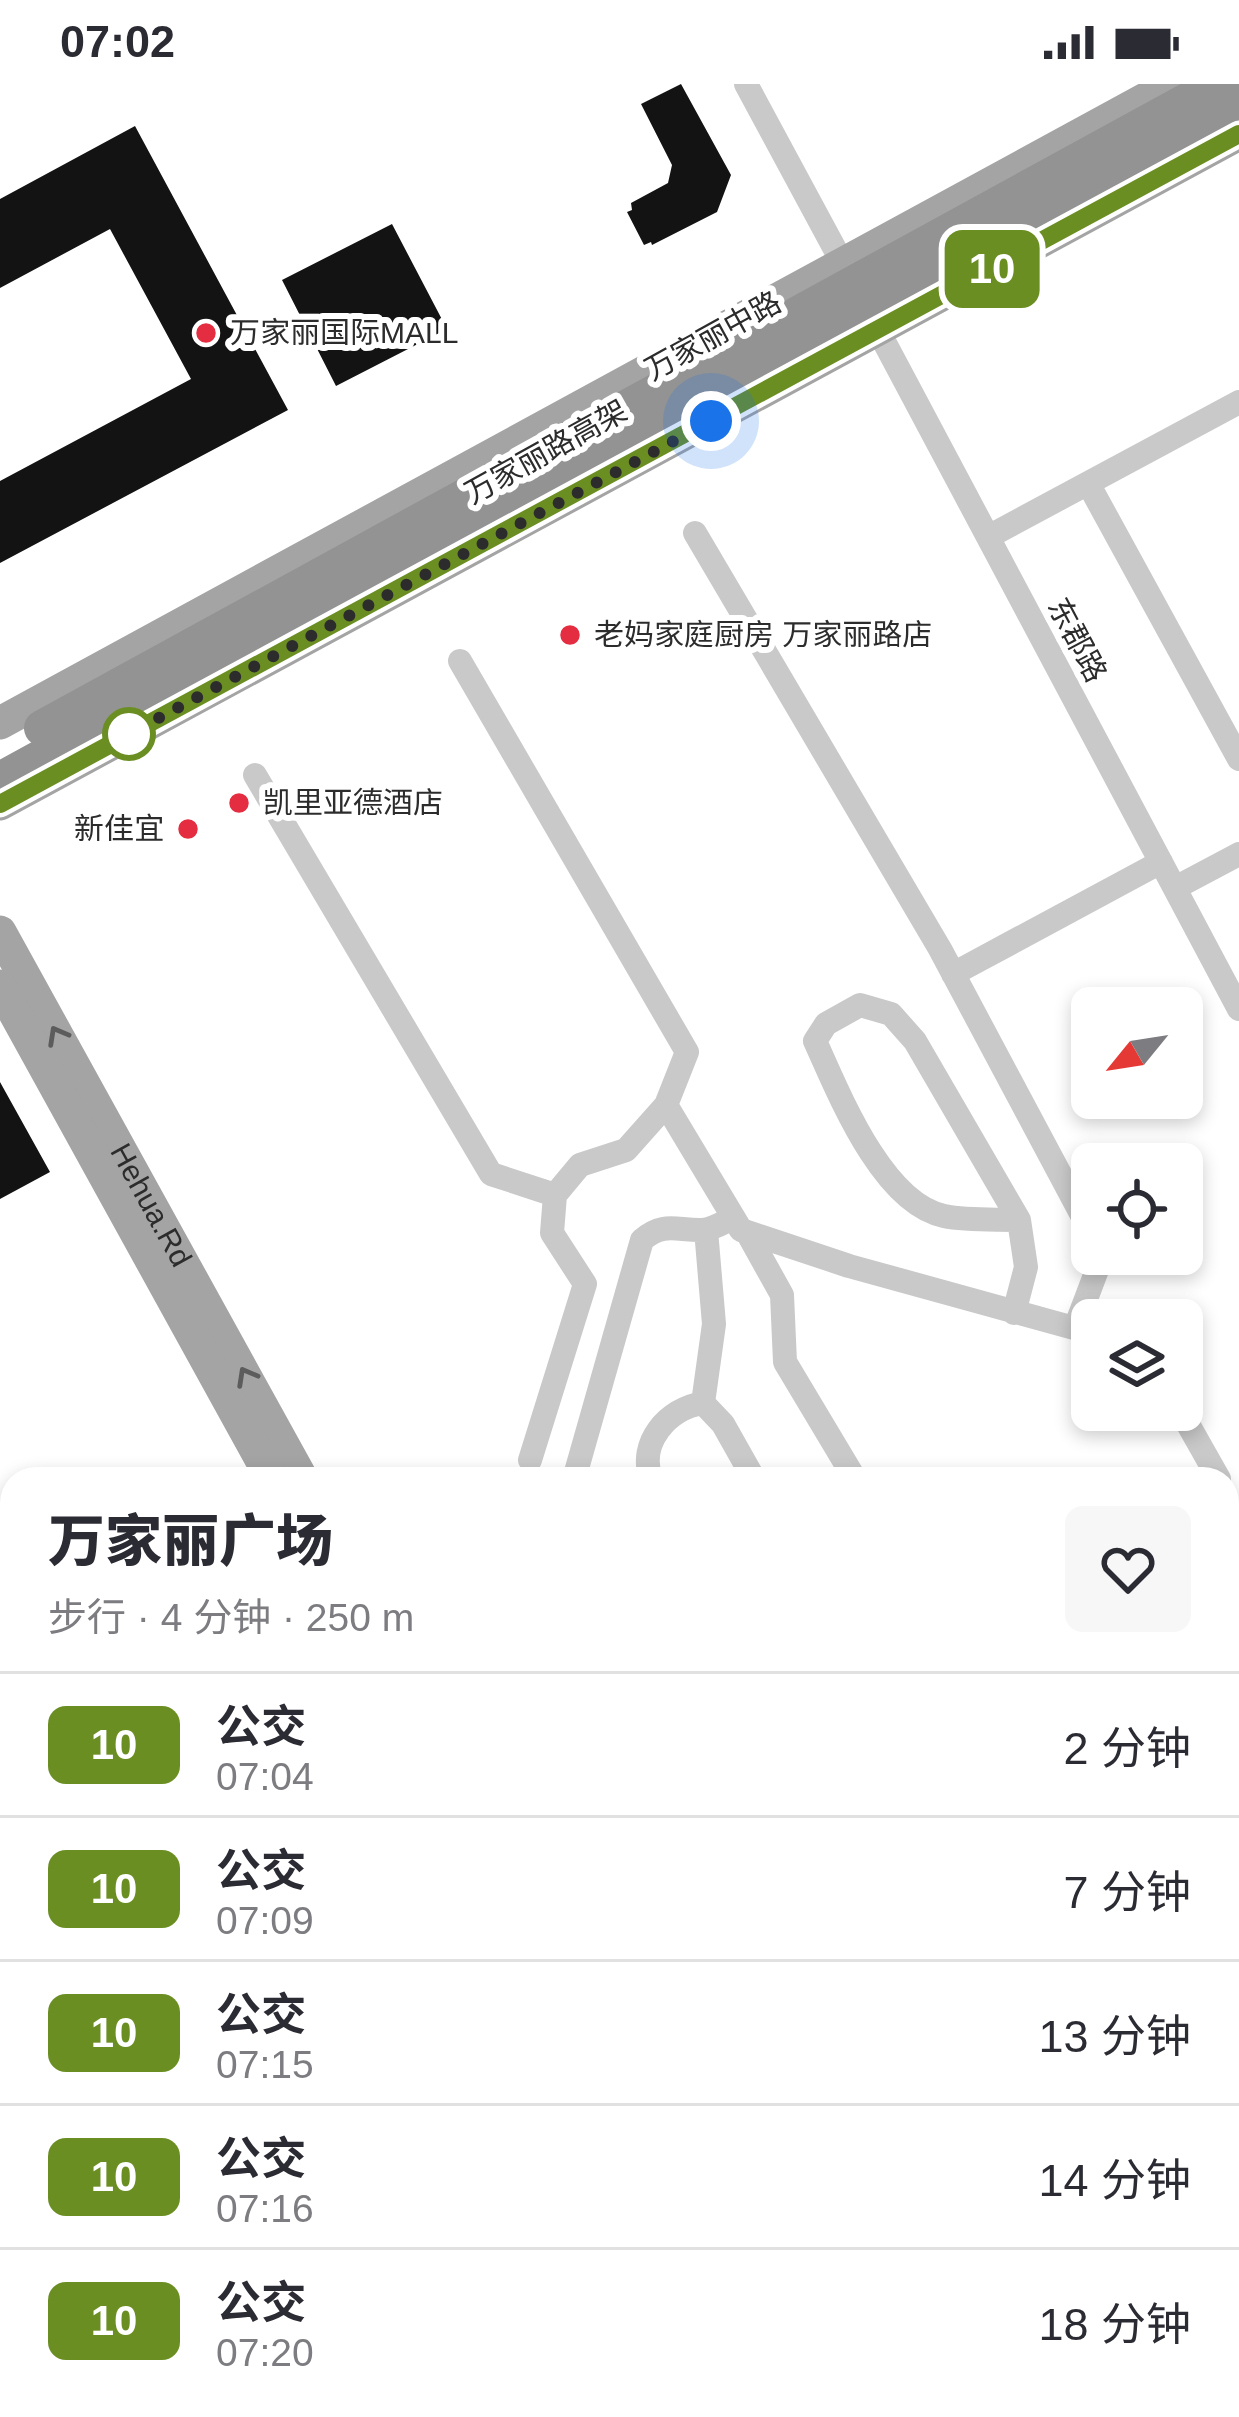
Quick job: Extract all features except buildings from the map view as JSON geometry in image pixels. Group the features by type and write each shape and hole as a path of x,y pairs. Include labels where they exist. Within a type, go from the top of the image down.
{"highway":[{"name":"万家丽路高架","path":"0,751 1218,84"},
{"name":"万家丽路高架","path":"0,780 1239,101"}],"main road":[{"name":"万家丽中路","path":"0,723 1173,84"},
{"path":"0,804 1239,134"},
{"name":"Hehua.Rd","path":"0,932 295,1467"},
{"name":"Hehua.Rd","path":"0,986 265,1467"}],"street":[{"name":"东郡路","path":"746,84 1239,1009"},
{"path":"988,537 1233,405 1239,431"},
{"path":"1089,485 1239,759"},
{"path":"695,532 953,974 1071,1195"},
{"path":"460,662 687,1052 666,1105 626,1150 580,1165 555,1196 552,1233 585,1284 530,1460"},
{"path":"255,775 491,1174 555,1196"},
{"path":"1175,888 1239,854"},
{"path":"953,974 1161,862"},
{"path":"1014,1313 1026,1267 1019,1220 915,1041 891,1014 860,1005 826,1024 814,1041 853,1125 910,1202 943,1216 1019,1220"},
{"path":"666,1105 782,1295 785,1362 848,1467"},
{"path":"577,1467 642,1240 669,1225 706,1230 740,1226 1071,1328"},
{"path":"703,1403 714,1324 706,1230"},
{"path":"649,1467 647,1453 657,1431 683,1410 703,1403"},
{"path":"703,1403 714,1411 747,1467"},
{"path":"1192,1431 1212,1467"}],"bus line":[{"name":"10","path":"0,804 1239,134"}],"place":[{"name":"万家丽国际MALL","path":"206,333"},
{"name":"老妈家庭厨房 万家丽路店","path":"570,635"},
{"name":"凯里亚德酒店","path":"239,803"},
{"name":"新佳宜","path":"188,829"}],"route":[{"path":"129,734 125,736 711,421"}]}
